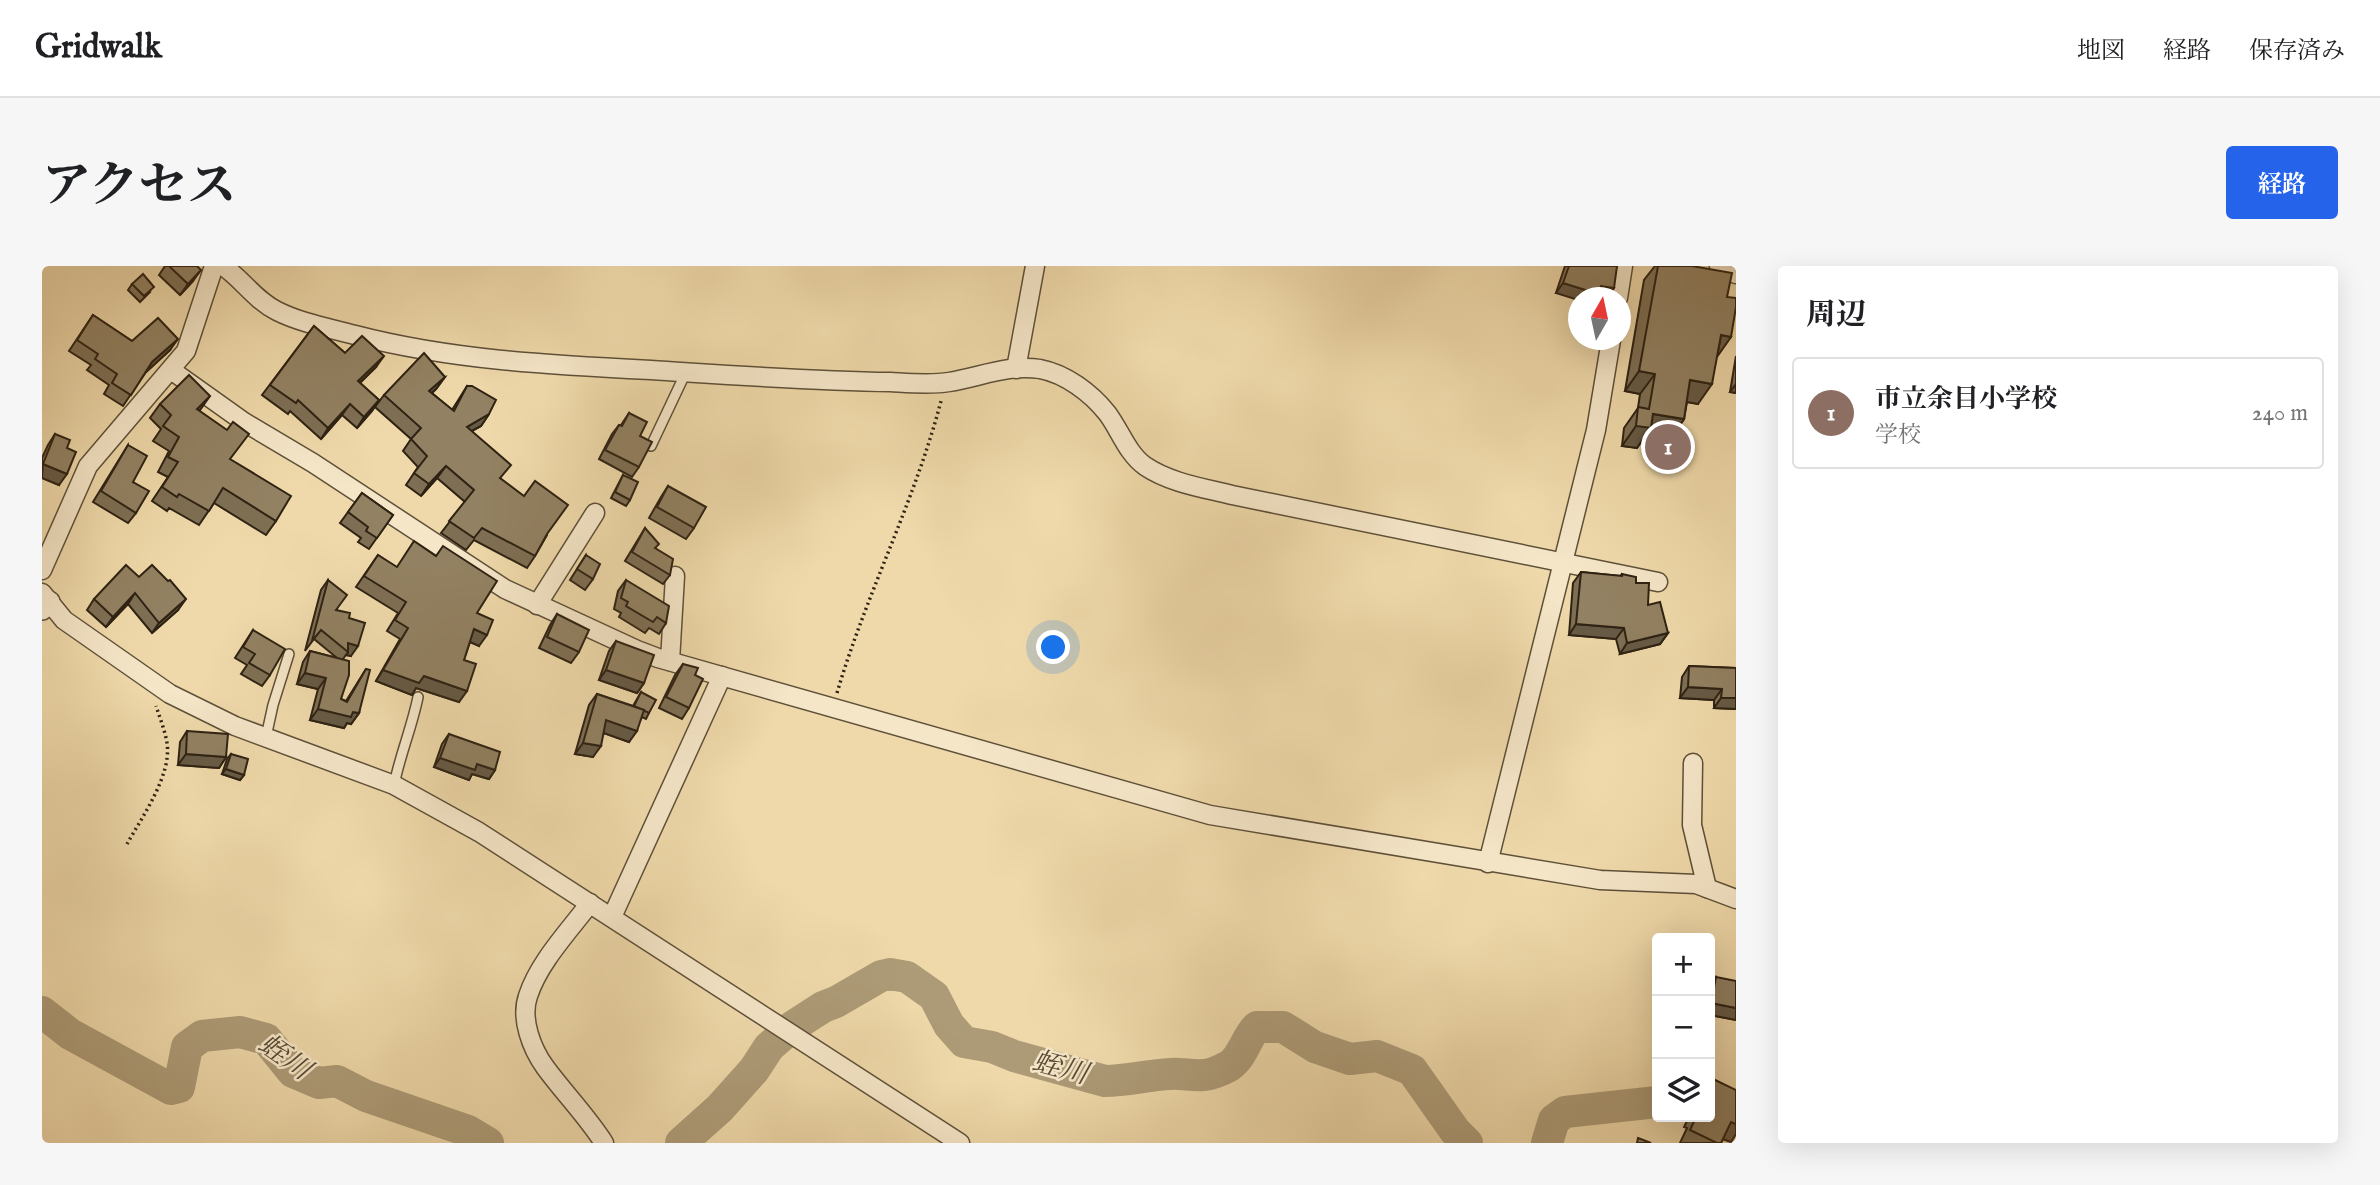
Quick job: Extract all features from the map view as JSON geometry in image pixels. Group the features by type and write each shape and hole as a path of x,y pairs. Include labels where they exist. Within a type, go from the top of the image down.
{"street":[{"path":"42,570 88,467 186,351 214,266"},
{"path":"223,266 261,303 279,312 319,326 402,347 477,357 569,366 888,382 946,382 988,372 1038,369 1067,379 1083,390 1107,414 1128,447 1144,465 1168,478 1232,495 1658,582"},
{"path":"1016,369 1035,266"},
{"path":"1620,287 1623,266"},
{"path":"1718,266 1736,274"},
{"path":"1488,863 1596,430 1609,350"},
{"path":"171,370 244,422 313,463 505,589 637,650 1210,815 1600,880 1696,884 1736,900"},
{"path":"537,605 595,513"},
{"path":"670,661 675,576"},
{"path":"44,601 64,620 170,694 235,726 394,785 479,832 960,1143"},
{"path":"612,917 722,676"},
{"path":"1693,763 1692,825 1707,888"},
{"path":"590,903 536,980 527,998 526,1023 532,1043 543,1064 604,1143"}],"lane":[{"path":"651,446 686,372"},
{"path":"266,737 272,705 289,654"},
{"path":"394,785 418,697"}],"path":[{"path":"833,707 852,640 930,445 946,382"},
{"path":"127,844 153,798 165,768 167,746 154,700 157,685"}],"building":[{"path":"169,266 197,266 201,270 188,284"},
{"path":"1569,266 1617,266 1614,287 1576,287 1563,283"},
{"path":"1658,266 1692,266 1732,273 1727,297 1736,298 1736,307 1731,337 1721,335 1712,384 1690,380 1684,419 1653,414 1651,428 1636,426 1638,407 1649,409 1655,374 1639,371"},
{"path":"143,274 154,287 144,296 132,284"},
{"path":"93,315 132,341 158,318 178,339 152,362 131,395 112,383 117,374 95,359 98,354 77,340"},
{"path":"314,326 345,353 362,336 384,356 358,381 379,400 364,417 350,404 328,428 298,400 296,403 270,385"},
{"path":"424,353 445,377 429,391 454,411 467,386 472,386 496,400 489,414 467,427 511,465 500,478 524,496 535,481 568,505 535,556 482,528 474,538 449,521 474,490 446,466 429,484 414,473 427,456 411,439 421,428 384,395"},
{"path":"189,375 210,396 197,409 227,430 233,422 249,434 230,459 291,496 276,521 223,488 209,511 162,487 178,462 168,457 179,437 163,426 171,415 160,404"},
{"path":"629,413 647,422 640,436 652,442 639,467 605,450"},
{"path":"55,434 70,440 67,448 76,452 67,474 43,464"},
{"path":"128,445 147,456 133,482 149,491 136,513 101,491"},
{"path":"623,475 638,482 630,500 615,492"},
{"path":"668,486 706,507 694,528 657,507"},
{"path":"362,493 393,515 377,538 366,531 368,527 348,512"},
{"path":"645,528 659,544 655,548 673,559 670,575 632,552"},
{"path":"414,541 436,556 443,546 497,581 477,613 493,620 487,635 474,629 464,660 476,664 467,691 424,676 419,683 383,670 408,628 395,620 406,602 364,576 378,555 397,567"},
{"path":"586,555 600,564 593,579 577,569"},
{"path":"126,565 139,577 152,565 170,580 186,599 159,623 135,593 113,617 94,599"},
{"path":"1581,572 1622,574 1636,577 1636,583 1649,583 1648,605 1660,602 1668,633 1627,643 1624,628 1576,624"},
{"path":"328,580 347,595 336,610 350,613 349,618 365,623 358,646 348,643 348,652 321,630 312,641"},
{"path":"626,580 669,606 666,623 657,617 653,622 626,606 628,602 621,598"},
{"path":"557,614 589,630 579,652 547,637"},
{"path":"253,630 285,649 270,675 249,663 255,654 243,647"},
{"path":"616,641 654,655 644,683 606,670"},
{"path":"310,651 349,661 349,675 341,699 347,702 366,669 370,670 359,713 353,712 351,717 318,709 326,678 305,673"},
{"path":"683,664 698,668 695,675 703,679 689,708 666,697"},
{"path":"1689,666 1736,668 1736,698 1721,698 1722,689 1688,687"},
{"path":"641,692 656,700 649,713 634,706"},
{"path":"597,694 644,710 637,731 606,720 601,746 583,743"},
{"path":"187,731 228,734 226,757 186,754"},
{"path":"449,734 500,752 495,770 477,764 475,770 440,758"},
{"path":"231,754 248,759 244,775 226,769"},
{"path":"1716,977 1736,981 1736,1008 1715,1004"},
{"path":"1715,1080 1736,1090 1736,1124 1731,1122 1721,1143 1690,1130 1694,1122 1715,1122"},
{"path":"1638,1138 1651,1143 1637,1143"}],"waterway":[{"name":"蛭川","path":"681,1143 720,1108 754,1070 769,1047 792,1027 823,1007 881,976 890,974 907,977 934,996 949,1025 964,1042 992,1047 1014,1056 1105,1081 1174,1074 1206,1075 1234,1062 1257,1027 1283,1027 1315,1047 1350,1059 1377,1056 1412,1070 1455,1131 1467,1143"},
{"name":"蛭川","path":"42,1012 70,1034 171,1089 179,1087 187,1047 202,1036 240,1032 266,1039 293,1072 319,1083 337,1081 366,1096 468,1131 488,1143"},
{"name":"蛭川","path":"1547,1143 1554,1120 1565,1112 1652,1103"}],"place":[{"name":"市立余目小学校","path":"1668,447"}]}
